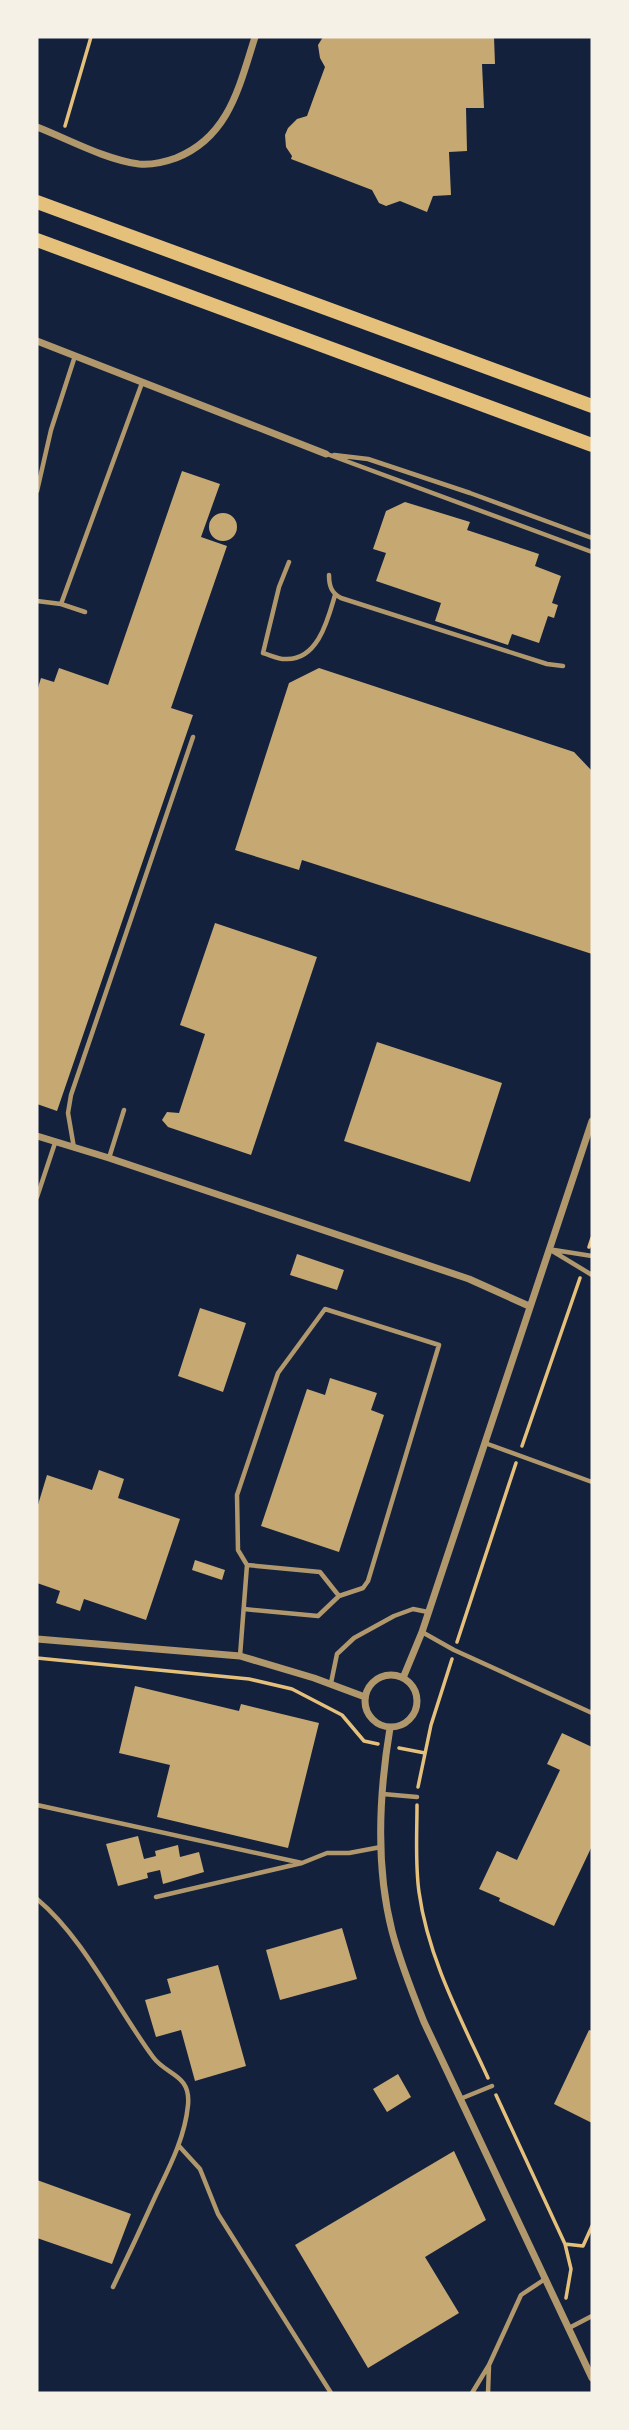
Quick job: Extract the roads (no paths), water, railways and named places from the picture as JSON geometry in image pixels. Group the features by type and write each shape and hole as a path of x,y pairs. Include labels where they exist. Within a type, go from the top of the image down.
{"main road":[{"path":"37,202 592,406"},
{"path":"37,240 592,445"}],"street":[{"path":"37,127 110,156 140,164 167,162 191,152 216,132 226,114 254,37"},
{"path":"37,341 326,454"},
{"path":"403,1678 422,1632 592,1121"},
{"path":"37,1136 468,1279 529,1306"},
{"path":"37,1639 240,1656 331,1683 365,1697"},
{"path":"379,1678 403,1678 415,1691 416,1708 407,1722 390,1728 376,1723 367,1712 367,1689 379,1678"},
{"path":"390,1728 382,1793 380,1847 392,1930 405,1974 424,2022 592,2378"}],"lane":[{"path":"37,491 51,430 75,356"},
{"path":"61,604 142,383"},
{"path":"326,454 368,459 592,538"},
{"path":"326,454 592,551"},
{"path":"289,562 279,587 263,653 286,660 304,654 325,631 335,595"},
{"path":"329,575 329,585 335,595 547,664 563,666"},
{"path":"37,601 61,604 85,612"},
{"path":"74,1149 68,1114 71,1095 193,737"},
{"path":"109,1158 124,1110"},
{"path":"37,1197 55,1143"},
{"path":"549,1250 590,1255"},
{"path":"549,1250 592,1275"},
{"path":"240,1656 247,1565 238,1550 237,1495 278,1373 325,1309 439,1345 368,1581 363,1588 339,1597 317,1616 244,1609"},
{"path":"485,1444 592,1482"},
{"path":"247,1565 320,1572 339,1597"},
{"path":"331,1683 337,1654 354,1637 413,1609 428,1613"},
{"path":"422,1632 454,1650 592,1713"},
{"path":"382,1793 417,1797"},
{"path":"37,1805 302,1863"},
{"path":"156,1896 302,1863 327,1853 349,1853 380,1847"},
{"path":"37,1899 52,1911 98,1973 155,2060 180,2077 187,2089 188,2104 179,2146 113,2287"},
{"path":"460,2099 492,2086"},
{"path":"179,2146 200,2169 218,2214 331,2393"},
{"path":"472,2393 489,2365 521,2295 545,2278"},
{"path":"569,2328 592,2316"},
{"path":"488,2393 489,2365"}]}
